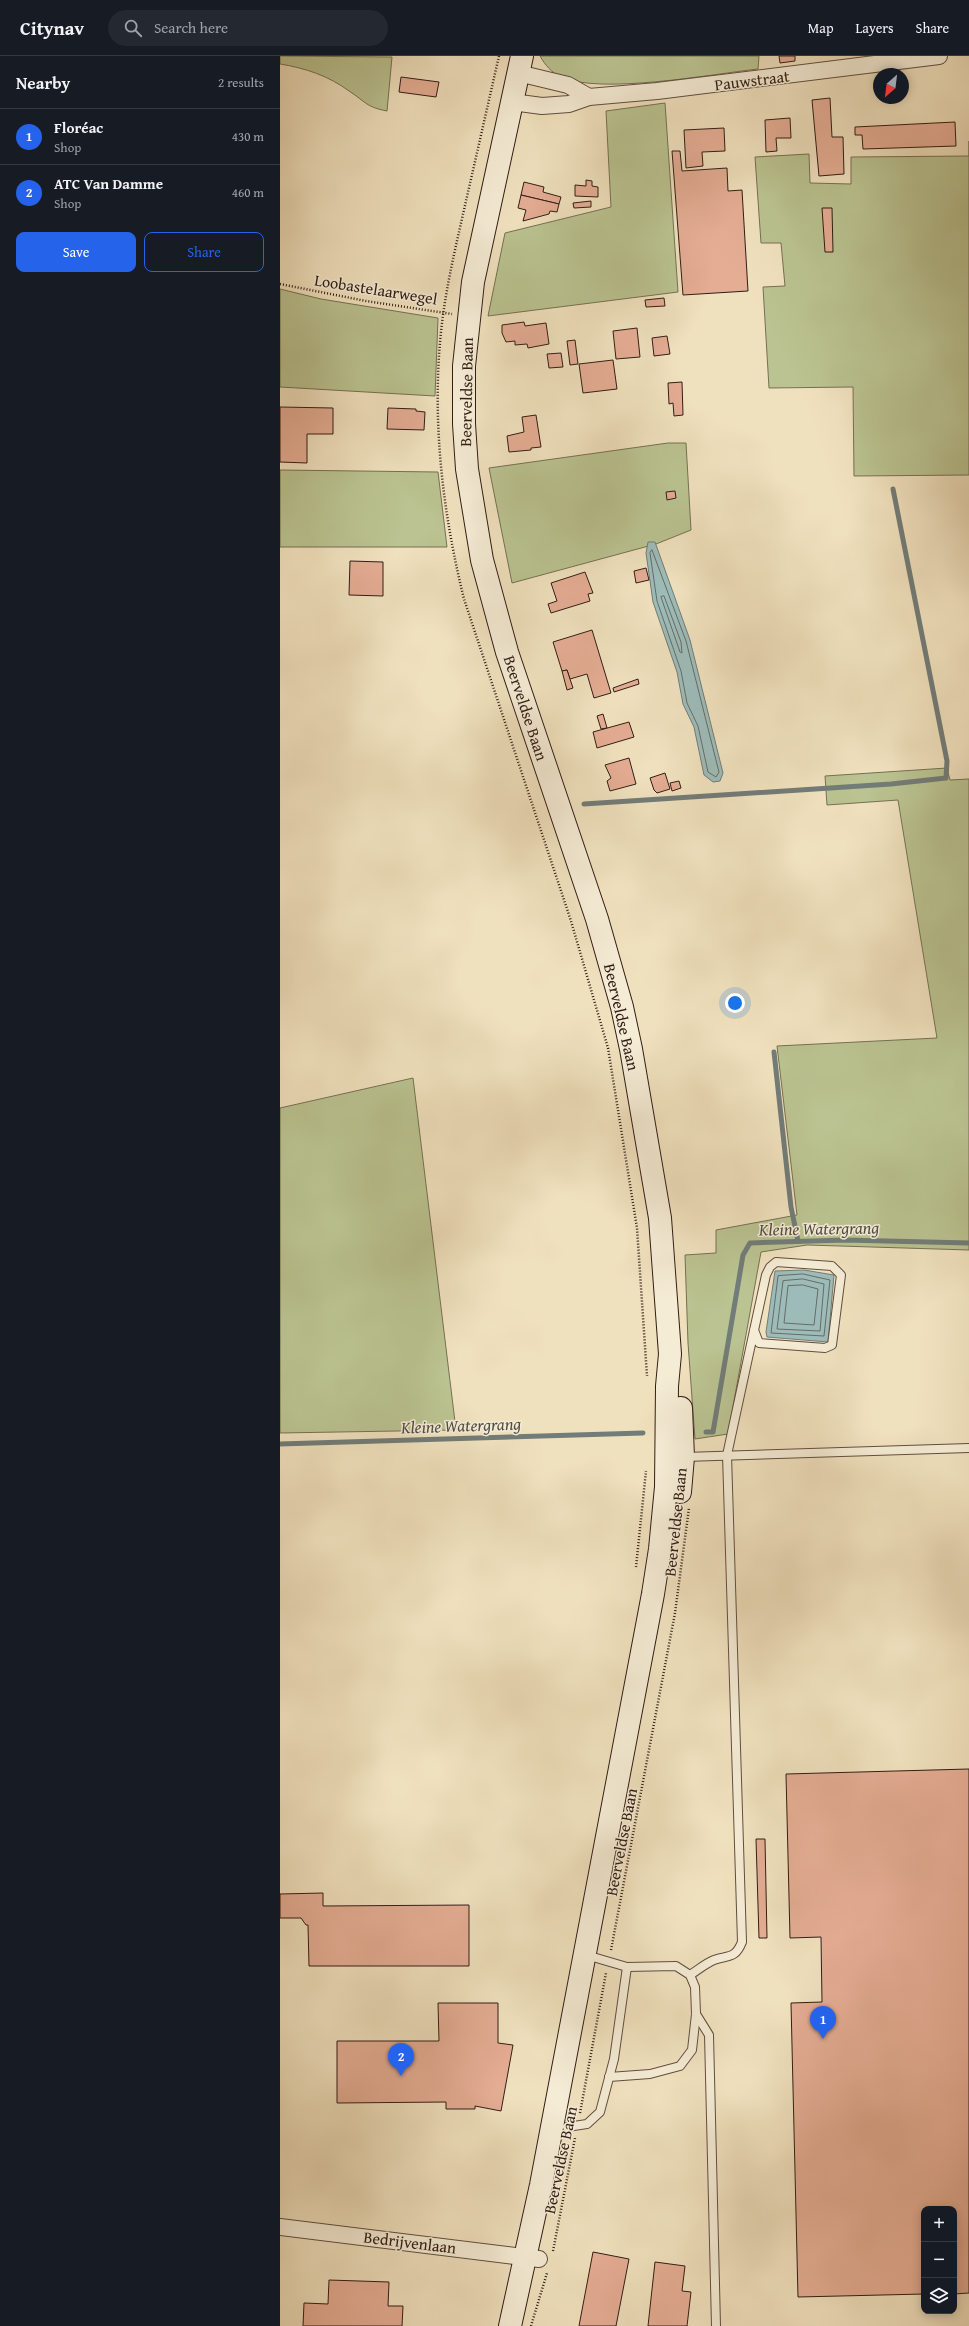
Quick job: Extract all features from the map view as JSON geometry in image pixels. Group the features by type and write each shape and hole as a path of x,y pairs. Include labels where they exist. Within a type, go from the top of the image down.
{"main road":[{"name":"Beerveldse Baan","path":"520,65 473,282 468,316 464,366 464,424 467,469 482,560 521,698 597,919 622,1007 631,1049 660,1218 670,1354 667,1386 675,1461 653,1594 572,2126 524,2326"},
{"name":"Beerveldse Baan","path":"510,2326 541,2260 541,2185 597,1958"}],"street":[{"name":"Pauwstraat","path":"512,102 542,106 569,104 589,97 657,91 939,56"},
{"path":"520,65 568,85 589,97"},
{"name":"Bedrijvenlaan","path":"280,2227 541,2260"}],"lane":[{"path":"690,1975 715,1960 728,1958 738,1951 742,1942 737,1852 733,1629 727,1455 754,1330 766,1275 770,1267 776,1262 832,1266 841,1275 832,1345 825,1348 759,1343 754,1330"},
{"path":"675,1461 727,1455 969,1448"},
{"path":"597,1958 627,1967 676,1966 690,1975 695,1987 696,2014 692,2050 680,2066 650,2074 609,2077"},
{"path":"572,2126 588,2124 600,2112 609,2077 627,1967"},
{"path":"696,2014 709,2035 716,2326"}],"path":[{"path":"498,56 451,266 444,313 438,395 442,471 452,550 464,599 571,921 608,1048 637,1228 647,1381"},
{"name":"Loobastelaarwegel","path":"280,284 366,301 468,316"},
{"path":"636,1571 646,1469"},
{"path":"531,2326 541,2260 572,2126 597,1958 675,1613 689,1506"}],"green space":[{"path":"280,56 392,57 387,111 366,104 341,86 325,77 308,70 280,64"},
{"path":"540,56 759,56 758,69 657,82 602,84 579,82 561,77 544,63"},
{"path":"665,103 678,292 488,316 505,233 611,207 606,111"},
{"path":"809,154 810,183 851,184 851,157 969,156 969,475 854,476 853,387 769,388 763,287 785,286 781,243 761,243 755,157"},
{"path":"280,289 321,299 438,318 435,396 280,387"},
{"path":"668,443 686,443 691,530 656,544 512,583 489,468"},
{"path":"280,470 438,472 447,547 280,547"},
{"path":"947,768 950,780 969,779 969,1250 807,1245 761,1252 728,1434 695,1439 688,1343 685,1255 716,1253 716,1230 797,1215 777,1046 937,1038 898,800 827,805 825,776"},
{"path":"413,1078 456,1430 280,1433 280,1108"}],"water":[{"path":"648,542 655,542 690,640 723,773 720,781 713,782 704,775 694,727 683,704 677,672 653,602 646,553"},
{"path":"804,1270 834,1275 828,1342 767,1337 766,1332 775,1271"}],"building":[{"path":"779,56 795,56 795,61 780,63"},
{"path":"401,77 439,82 436,97 399,92"},
{"path":"830,98 832,137 843,137 844,174 819,176 812,100"},
{"path":"790,118 791,138 776,138 777,151 766,152 765,120"},
{"path":"955,122 956,146 863,149 862,135 855,135 855,127"},
{"path":"724,128 725,151 702,152 703,166 686,168 684,130"},
{"path":"672,151 680,151 682,171 727,168 728,191 742,190 748,291 683,295"},
{"path":"586,180 592,181 592,186 598,187 598,197 575,196 575,185 586,186"},
{"path":"524,182 544,187 543,192 561,197 559,204 521,195"},
{"path":"521,195 559,204 557,212 550,211 549,214 523,221 526,210 518,208"},
{"path":"591,201 591,207 574,208 573,203"},
{"path":"822,208 832,208 833,252 825,252"},
{"path":"664,298 665,306 646,307 645,300"},
{"path":"524,322 525,326 546,323 549,344 528,348 527,344 515,345 515,341 506,342 502,333 502,325"},
{"path":"637,328 640,357 616,359 613,331"},
{"path":"667,336 670,354 654,356 652,338"},
{"path":"575,340 578,364 570,365 567,341"},
{"path":"561,353 563,367 549,368 547,354"},
{"path":"613,360 617,389 583,393 579,364"},
{"path":"682,382 683,415 674,416 673,403 669,404 668,383"},
{"path":"280,407 333,408 333,434 307,434 307,463 280,462"},
{"path":"388,408 416,409 416,411 425,412 424,430 387,429"},
{"path":"536,415 541,447 531,448 531,450 509,452 507,436 524,432 522,417"},
{"path":"675,491 676,498 667,500 666,492"},
{"path":"350,561 383,562 383,596 349,595"},
{"path":"646,568 649,580 636,583 634,571"},
{"path":"585,572 593,593 588,594 590,601 551,613 548,604 557,601 551,583"},
{"path":"592,630 611,693 594,698 587,674 570,679 567,670 562,671 553,642"},
{"path":"567,670 573,688 567,690 562,671"},
{"path":"638,679 639,684 614,692 613,688"},
{"path":"603,714 607,728 601,729 597,716"},
{"path":"629,722 634,737 597,748 593,732"},
{"path":"629,758 636,784 610,791 607,781 611,778 605,765"},
{"path":"665,773 670,789 657,793 654,790 650,778"},
{"path":"679,781 681,788 672,791 670,783"},
{"path":"969,1769 969,2293 957,2294 957,2206 921,2206 921,2294 798,2297 791,2003 822,2002 821,1937 790,1938 786,1774"},
{"path":"756,1839 765,1839 767,1938 759,1938"},
{"path":"323,1893 323,1906 469,1905 469,1966 309,1966 308,1925 306,1925 301,1918 280,1918 280,1894"},
{"path":"438,2003 498,2003 498,2043 513,2045 501,2111 475,2106 475,2109 446,2109 446,2102 337,2103 337,2041 439,2041"},
{"path":"593,2252 629,2259 616,2326 579,2326"},
{"path":"655,2262 685,2266 682,2291 691,2292 687,2326 648,2326"},
{"path":"329,2280 389,2282 388,2306 403,2306 402,2326 303,2326 304,2303 328,2304"}],"waterway":[{"path":"584,804 891,784 946,778 947,761 893,489"},
{"path":"774,1052 791,1207 798,1241"},
{"name":"Kleine Watergrang","path":"706,1432 713,1432 743,1255 750,1243 845,1240 969,1243"},
{"name":"Kleine Watergrang","path":"280,1444 643,1433"}],"place":[{"name":"Floréac","path":"823,2039"},
{"name":"ATC Van Damme","path":"401,2076"}]}
